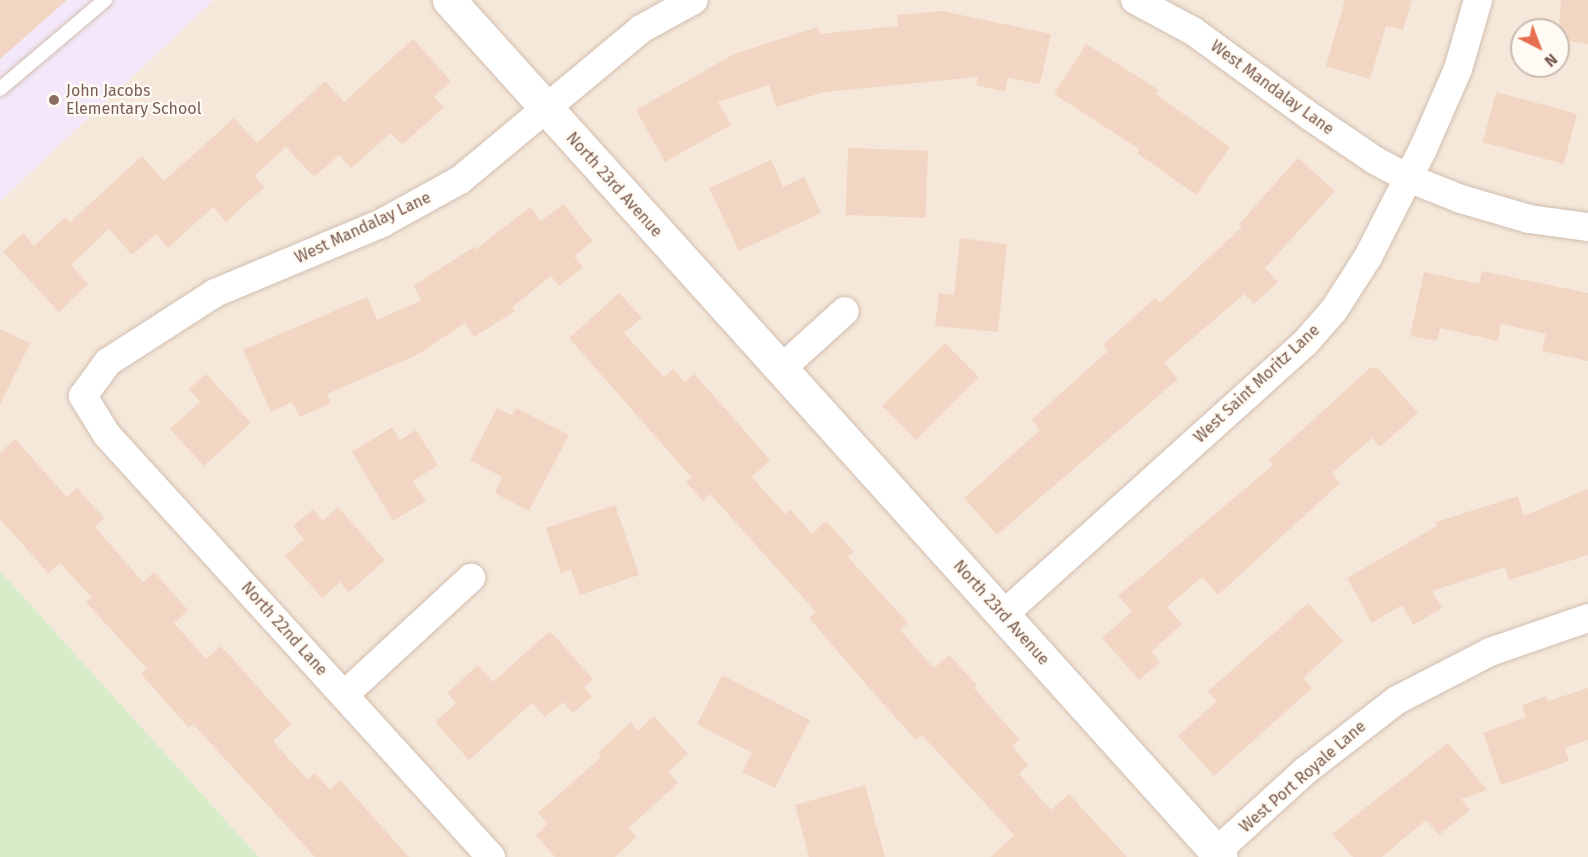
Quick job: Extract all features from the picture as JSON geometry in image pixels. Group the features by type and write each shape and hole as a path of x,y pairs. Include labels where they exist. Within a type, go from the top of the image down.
{"street":[{"name":"North 23rd Avenue","path":"449,0 1219,855"},
{"name":"West Mandalay Lane","path":"83,396 108,362 159,326 215,293 382,223 434,196 482,165 641,29 694,0"},
{"name":"West Mandalay Lane","path":"1135,0 1192,31 1339,136 1408,178 1461,199 1529,219 1588,227"},
{"name":"West Saint Moritz Lane","path":"1003,615 1305,343 1334,310 1368,257 1408,178 1458,69 1478,0"},
{"path":"781,369 845,311"},
{"name":"North 22nd Lane","path":"83,396 107,435 491,857"},
{"path":"344,695 471,578"},
{"name":"West Port Royale Lane","path":"1219,855 1305,771 1397,700 1490,652 1588,618"}],"lane":[{"path":"0,89 105,0"}],"shaded area":[{"name":"John Jacobs Elementary School","path":"0,0 214,0 0,201"},
{"path":"214,0 1588,0 1588,857 259,857 0,571 0,201"}],"green space":[{"path":"0,571 259,857 0,857"}],"building":[{"path":"0,0 67,0 0,59"},
{"path":"1345,0 1412,0 1403,30 1386,26 1370,79 1326,66"},
{"path":"1561,0 1588,0 1588,44 1570,42 1570,18 1560,18"},
{"path":"942,11 1051,34 1040,84 1008,78 1005,92 976,85 978,77 824,92 776,107 769,85 718,102 731,125 665,162 636,110 734,54 818,27 820,34 898,26 897,15"},
{"path":"413,39 451,81 434,97 444,107 402,145 391,133 351,168 339,155 314,177 286,147 254,176 264,187 226,222 213,207 168,248 156,234 132,255 109,229 71,265 88,284 59,312 3,252 23,233 34,246 65,217 70,222 142,156 164,181 234,118 257,143 325,81 344,102"},
{"path":"1086,44 1159,90 1156,94 1230,147 1196,195 1137,153 1139,149 1054,94"},
{"path":"1496,92 1577,114 1564,164 1483,142"},
{"path":"848,148 928,151 926,218 846,215"},
{"path":"1298,158 1335,191 1265,268 1278,282 1254,304 1244,294 1164,363 1178,379 997,535 964,498 1040,430 1031,420 1108,351 1103,345 1155,298 1160,303 1242,227 1239,224"},
{"path":"771,160 783,187 804,177 821,213 739,251 709,188"},
{"path":"563,204 593,241 574,256 583,267 559,286 551,276 512,307 515,311 474,337 465,323 417,355 327,394 331,403 300,417 292,402 271,412 243,350 367,297 377,320 422,300 413,286 474,247 475,250 530,207 541,221"},
{"path":"960,238 1007,244 998,332 935,326 939,293 954,295"},
{"path":"1482,271 1588,293 1588,361 1542,351 1546,334 1501,324 1498,341 1440,328 1437,341 1410,336 1424,272 1479,284"},
{"path":"619,293 642,318 624,333 664,377 673,369 685,382 694,374 770,460 752,477 785,514 790,509 812,534 826,521 854,552 848,557 908,623 900,630 934,668 949,655 977,685 974,688 1019,739 1012,746 1028,765 1019,774 1051,810 1069,794 1127,857 991,857 1014,835 922,735 916,740 870,689 809,618 816,612 710,494 703,501 686,482 691,477 569,338"},
{"path":"0,329 30,343 0,405"},
{"path":"945,343 979,377 916,440 882,406"},
{"path":"1370,368 1378,368 1418,413 1380,447 1372,438 1332,473 1340,483 1218,595 1202,577 1167,607 1182,624 1151,652 1160,662 1139,680 1102,638 1132,611 1118,596 1273,465 1269,460"},
{"path":"206,374 251,423 204,466 170,429 200,402 189,389"},
{"path":"497,408 512,415 516,408 569,435 529,511 495,493 502,477 470,460"},
{"path":"392,427 400,440 416,430 438,465 413,481 426,501 393,521 352,452"},
{"path":"15,439 67,497 77,488 104,518 95,527 143,582 154,572 188,610 174,623 206,659 221,646 291,724 273,741 307,779 315,773 330,790 340,780 409,857 315,857 193,724 189,728 141,674 147,669 86,602 91,597 60,563 48,573 0,519 0,453"},
{"path":"1588,489 1588,555 1509,580 1505,567 1432,591 1442,608 1413,625 1402,605 1372,623 1347,578 1437,526 1436,522 1518,496 1524,516"},
{"path":"615,505 639,575 580,595 571,569 561,573 546,528"},
{"path":"338,507 385,560 349,592 340,582 322,598 285,556 304,539 293,526 313,509 323,521"},
{"path":"1308,603 1343,641 1303,678 1312,688 1214,776 1178,736 1217,701 1208,691"},
{"path":"550,631 593,679 584,687 592,697 573,713 563,702 545,717 532,703 469,760 435,722 456,703 447,693 478,665 493,682"},
{"path":"722,675 810,720 775,788 742,772 752,753 697,724"},
{"path":"1588,688 1588,740 1565,748 1569,761 1501,785 1483,733 1526,717 1522,705 1546,696 1548,701"},
{"path":"654,716 688,754 668,772 678,783 629,828 637,837 615,857 555,857 536,835 548,824 538,813 601,757 598,753 631,722 638,731"},
{"path":"1448,743 1487,790 1461,799 1470,810 1439,835 1426,820 1382,857 1353,857 1332,834"},
{"path":"865,785 885,857 809,857 795,805"}],"place":[{"name":"John Jacobs Elementary School","path":"54,100"}]}
